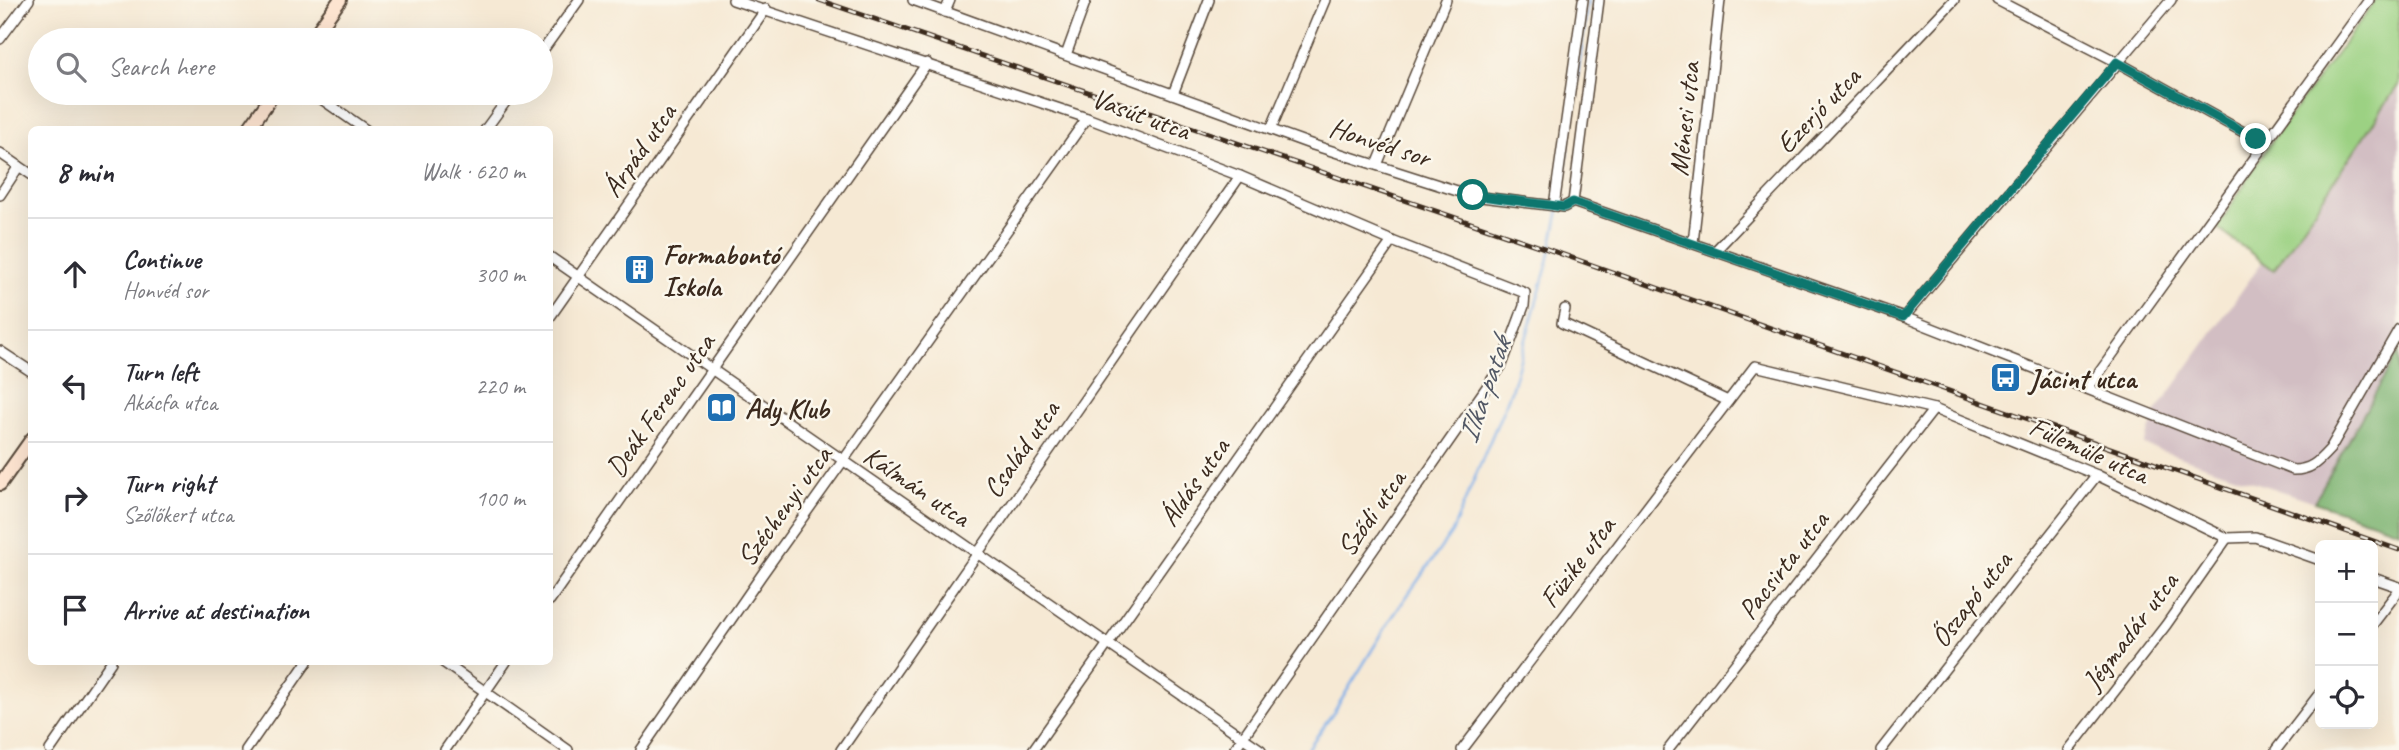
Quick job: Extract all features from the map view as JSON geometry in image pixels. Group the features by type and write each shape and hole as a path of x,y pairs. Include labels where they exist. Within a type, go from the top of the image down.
{"street":[{"path":"0,39 29,0"},
{"path":"320,28 340,0"},
{"path":"553,36 579,0"},
{"name":"Vasút utca","path":"733,0 1087,118 1240,176 1392,241 1525,293"},
{"name":"Honvéd sor","path":"913,0 1271,129 1473,195 1562,205 1716,250 1903,317 2153,413 2282,467 2305,470 2317,463 2347,424 2399,329"},
{"path":"945,12 950,0"},
{"path":"1066,55 1086,0"},
{"path":"1173,94 1209,0"},
{"path":"1271,129 1325,0"},
{"path":"1377,165 1446,0"},
{"path":"1562,205 1583,0"},
{"path":"1562,205 1599,0"},
{"name":"Ménesi utca","path":"1693,243 1720,0"},
{"name":"Ezerjó utca","path":"1716,250 1954,0"},
{"path":"1997,0 2117,62 2264,144"},
{"path":"1903,317 2171,0"},
{"path":"2088,388 2369,0"},
{"name":"Árpád utca","path":"553,313 766,9"},
{"name":"Deák Ferenc utca","path":"553,596 927,63"},
{"path":"251,126 266,105"},
{"path":"330,105 360,126"},
{"path":"488,126 503,105"},
{"name":"Széchenyi utca","path":"641,750 1087,118"},
{"path":"0,153 28,172"},
{"path":"0,195 19,166"},
{"name":"Család utca","path":"841,750 975,553 1240,176"},
{"name":"Áldás utca","path":"1033,750 1392,241"},
{"name":"Kálmán utca","path":"553,259 843,463 1261,750"},
{"name":"Sződi utca","path":"1234,750 1502,365 1524,306 1525,293"},
{"path":"1566,309 1562,323 1728,401"},
{"path":"0,351 28,369"},
{"name":"Füzike utca","path":"1462,750 1755,366"},
{"name":"Fülemüle utca","path":"1755,366 1934,409 2097,475 2227,538 2255,537 2315,558"},
{"name":"Pacsirta utca","path":"1668,750 1934,409"},
{"path":"0,484 28,445"},
{"name":"Őszapó utca","path":"1881,750 2097,475"},
{"name":"Jégmadár utca","path":"2069,750 2166,625 2227,538"},
{"path":"2378,580 2399,588 2378,617"},
{"path":"50,750 109,665"},
{"path":"246,750 305,665"},
{"path":"447,665 568,750"},
{"path":"445,750 504,665"},
{"path":"2276,750 2315,699"}],"shaded area":[{"path":"2399,84 2399,351 2314,502 2144,445 2156,412 2262,262 2275,270"}],"green space":[{"path":"2376,0 2399,0 2399,84 2274,270 2217,228 2268,146"},
{"path":"2399,351 2399,531 2314,502"}],"waterway":[{"name":"Ilka-patak","path":"1560,204 1588,0"},
{"name":"Ilka-patak","path":"1307,750 1334,712 1391,619 1452,532 1511,391 1548,262 1559,210"}],"railway":[{"path":"819,0 1547,249 2399,550"}],"place":[{"name":"Formabontó Iskola","path":"640,270"},
{"name":"Jácint utca","path":"2006,378"},
{"name":"Ady Klub","path":"722,408"}],"route":[{"path":"1473,195 1564,207 1573,202 1903,317 2117,62 2256,139"}]}
